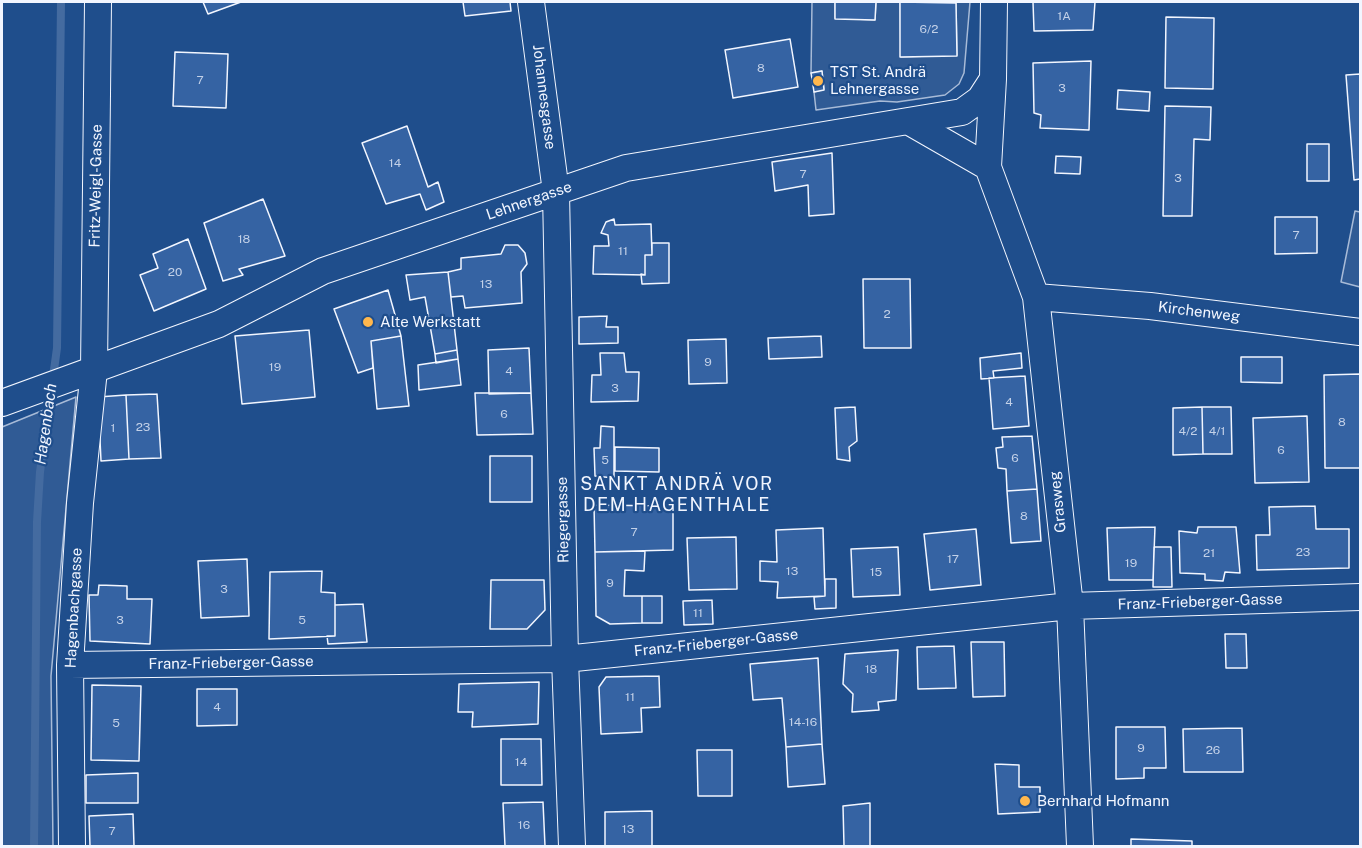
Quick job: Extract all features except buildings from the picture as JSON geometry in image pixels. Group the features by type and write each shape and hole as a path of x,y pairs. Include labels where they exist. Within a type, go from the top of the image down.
{"street":[{"name":"Fritz-Weigl-Gasse","path":"86,372 98,2"},
{"name":"Johannesgasse","path":"531,2 556,192"},
{"path":"993,79 994,2"},
{"name":"Lehnergasse","path":"11,399 219,324 323,271 626,168 962,112 980,99 993,79"},
{"name":"Grasweg","path":"993,79 988,167 1036,297 1070,606 1080,846"},
{"path":"908,121 988,167"},
{"name":"Riegergasse","path":"556,192 572,846"},
{"name":"Kirchenweg","path":"1036,297 1150,306 1360,332"},
{"name":"Hagenbachgasse","path":"72,846 70,665 86,372"},
{"name":"Franz-Frieberger-Gasse","path":"70,665 566,658 1070,606 1360,597"}],"shaded area":[{"path":"812,2 835,2 835,18 875,20 876,2 900,2 901,57 957,55 956,3 922,2 970,2 964,73 959,84 945,95 816,110 814,92 824,89 822,71 811,73"},
{"path":"1355,211 1360,212 1360,287 1341,282"},
{"path":"76,397 51,676 53,846 2,846 2,427"}],"waterway":[{"name":"Hagenbach","path":"34,846 37,522 40,472 57,348 61,2"}],"place":[{"name":"TST St. Andrä Lehnergasse","path":"818,81"},
{"name":"Alte Werkstatt","path":"368,322"},
{"name":"Bernhard Hofmann","path":"1025,801"}],"district":[{"name":"SANKT ANDRÄ VOR DEM HAGENTHALE","path":"677,494"}]}
